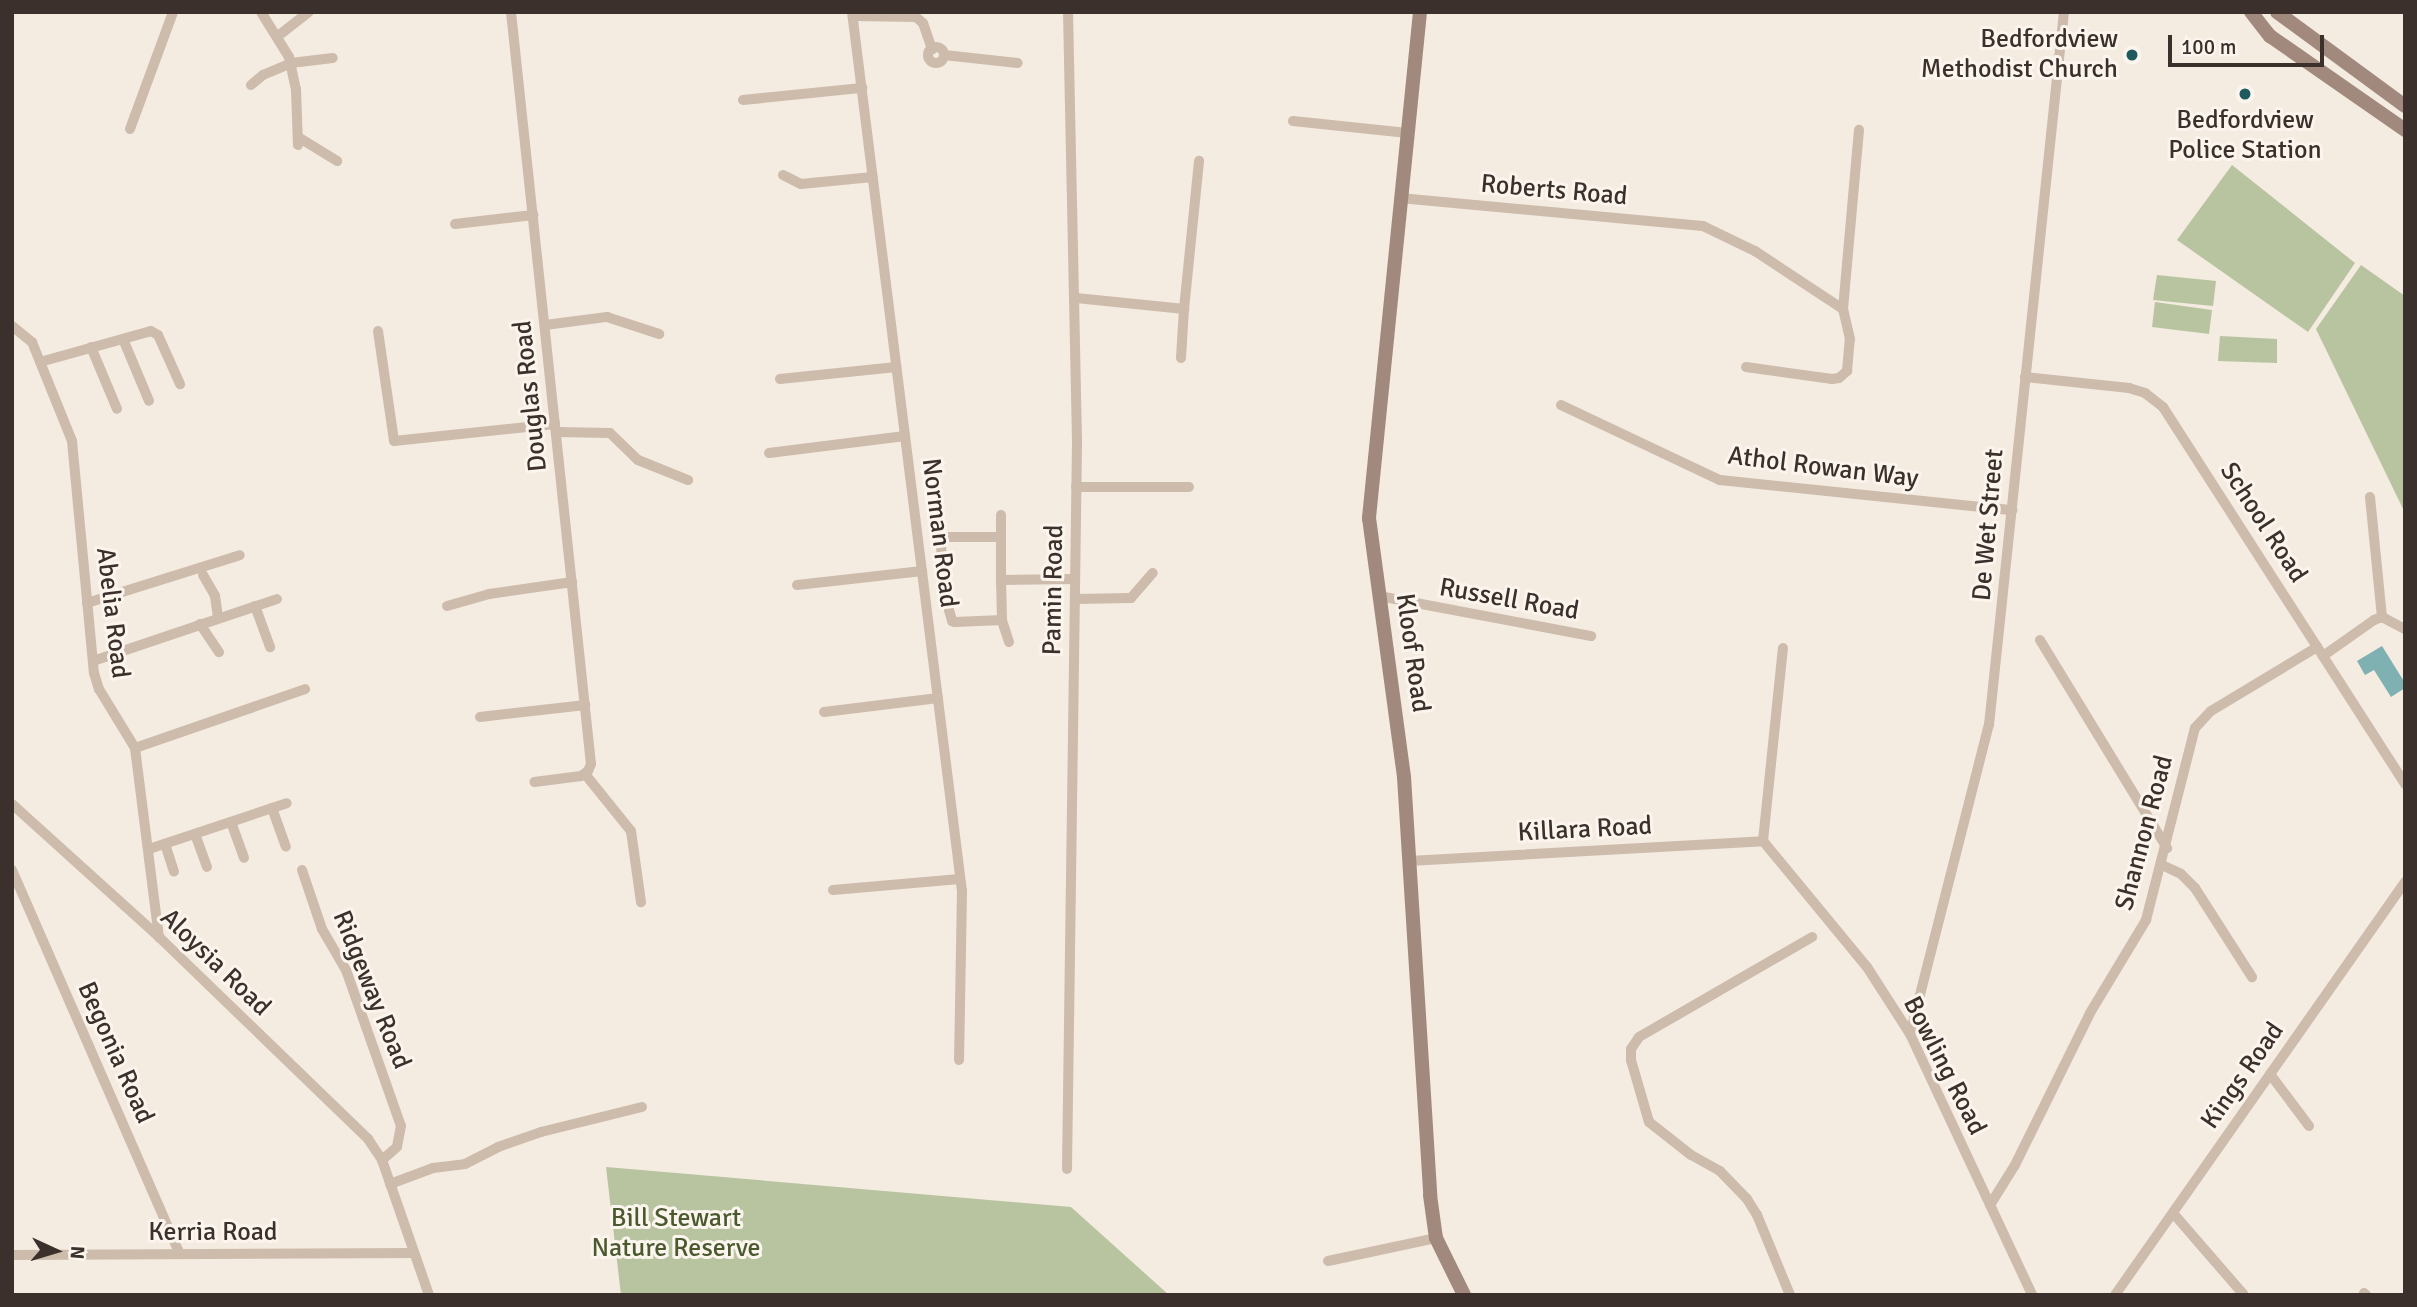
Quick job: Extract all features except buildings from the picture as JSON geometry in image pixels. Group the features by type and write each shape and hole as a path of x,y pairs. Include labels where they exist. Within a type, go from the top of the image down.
{"main road":[{"name":"Kloof Road","path":"1420,12 1371,488 1370,534 1404,777 1430,1195 1436,1238 1464,1295"},
{"path":"2251,12 2260,26 2283,44 2405,130"},
{"path":"2277,12 2405,106"},
{"path":"2283,44 2295,27"}],"street":[{"path":"130,129 173,12"},
{"path":"261,12 278,36 291,63 296,89 298,141 337,161"},
{"path":"278,36 309,12"},
{"name":"Douglas Road","path":"511,12 591,765 585,774"},
{"name":"Pamin Road","path":"1068,12 1076,299 1068,1169"},
{"name":"De Wet Street","path":"1910,1034 1989,725 2064,12"},
{"path":"853,14 916,17 923,23 932,49 928,56 932,62 938,63 944,55 1018,63"},
{"name":"Norman Road","path":"853,14 960,879 959,1060"},
{"path":"251,85 263,75 291,63 333,58"},
{"path":"743,100 862,88"},
{"path":"1293,121 1407,133"},
{"path":"1746,367 1832,379 1843,376 1847,371 1851,348 1843,309 1859,130"},
{"path":"1181,358 1199,161"},
{"path":"783,175 801,184 873,177"},
{"name":"Roberts Road","path":"1401,198 1703,226 1755,251 1843,309"},
{"path":"455,224 533,215"},
{"path":"1076,299 1184,309"},
{"path":"545,326 607,317 659,334"},
{"name":"Abelia Road","path":"12,326 27,335 72,441 93,661 99,689 135,748 159,937"},
{"path":"40,362 151,331 158,335 180,384"},
{"path":"378,331 394,441 556,428 610,433 638,460 688,480"},
{"path":"123,338 149,401"},
{"path":"91,347 117,409"},
{"path":"780,379 896,367"},
{"name":"School Road","path":"2025,377 2129,388 2157,401 2405,784"},
{"name":"Athol Rowan Way","path":"1561,405 1720,480 2012,510"},
{"path":"769,453 905,436"},
{"path":"1076,487 1189,486"},
{"path":"2370,497 2382,617 2405,629"},
{"path":"1001,515 1002,620 1009,642"},
{"path":"938,516 942,558"},
{"path":"940,537 1001,537"},
{"path":"87,603 240,555"},
{"path":"797,585 922,571"},
{"path":"1075,599 1131,598 1153,573"},
{"path":"203,575 215,596 218,618"},
{"path":"1001,580 1075,579"},
{"path":"447,606 489,594 572,582"},
{"name":"Russell Road","path":"1379,596 1591,636"},
{"path":"93,661 277,599"},
{"path":"947,603 952,621 955,622 1002,620"},
{"path":"255,606 270,647"},
{"name":"Shannon Road","path":"1990,1205 2090,1013 2147,920 2199,722 2220,705 2382,617"},
{"path":"200,624 219,652"},
{"path":"2040,640 2167,848"},
{"path":"1763,841 1783,648"},
{"path":"135,748 305,690"},
{"path":"824,712 938,698"},
{"path":"480,717 585,705"},
{"path":"534,782 585,774 631,831 641,902"},
{"path":"149,849 286,803"},
{"name":"Aloysia Road","path":"12,804 159,937 368,1139 382,1160 429,1295"},
{"path":"272,808 286,847"},
{"path":"231,822 244,858"},
{"path":"195,834 207,867"},
{"name":"Bowling Road","path":"1763,841 1867,967 1910,1034 2032,1295"},
{"name":"Killara Road","path":"1409,861 1763,841"},
{"path":"165,844 174,872"},
{"path":"2162,865 2181,874 2195,888 2252,977"},
{"name":"Begonia Road","path":"12,870 180,1254"},
{"name":"Ridgeway Road","path":"302,870 322,929 346,970 401,1126 397,1147 382,1160"},
{"path":"833,890 960,879"},
{"name":"Kings Road","path":"2115,1295 2405,882"},
{"path":"1790,1295 1757,1215 1747,1199 1720,1171 1691,1154 1649,1122 1631,1060 1631,1049 1639,1037 1812,937"},
{"path":"2270,1074 2309,1126"},
{"path":"390,1184 433,1168 465,1164 498,1147 541,1132 642,1107"},
{"path":"2173,1213 2244,1295"},
{"path":"1328,1261 1436,1238"},
{"name":"Kerria Road","path":"12,1255 414,1254"}],"green space":[{"path":"2232,165 2355,263 2308,332 2177,240"},
{"path":"2361,265 2405,296 2405,513 2316,329"},
{"path":"2157,275 2216,281 2213,306 2153,300"},
{"path":"2155,302 2212,310 2209,334 2152,327"},
{"path":"2220,336 2277,339 2277,363 2218,361"},
{"name":"Bill Stewart Nature Reserve","path":"606,1167 1071,1207 1169,1295 621,1295"}],"water":[{"path":"2382,646 2405,683 2405,688 2391,697 2374,670 2365,675 2357,661"}],"place":[{"name":"Bedfordview Methodist Church","path":"2132,55"},
{"name":"Bedfordview Police Station","path":"2245,94"}]}
